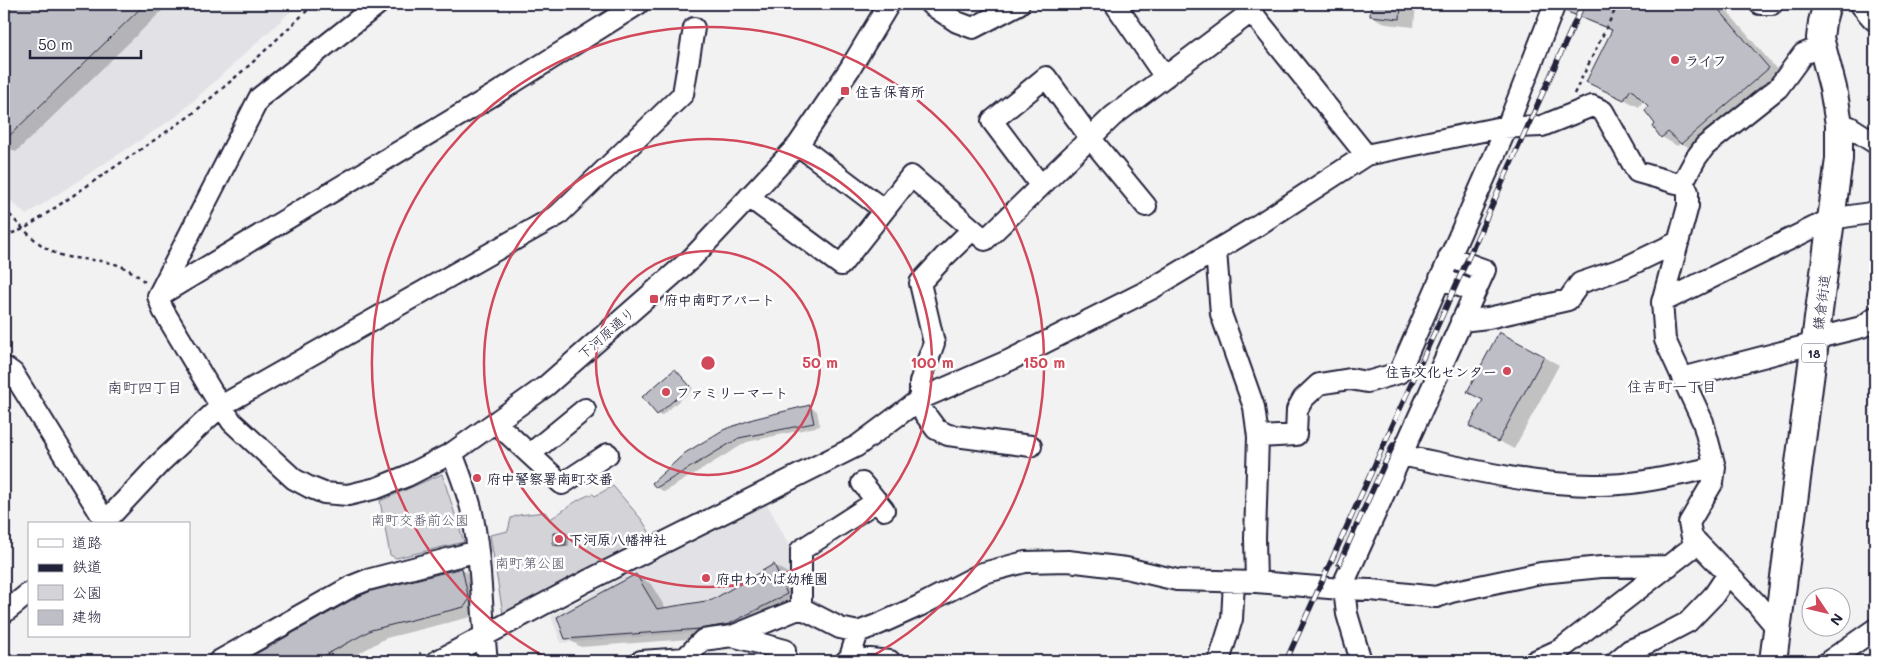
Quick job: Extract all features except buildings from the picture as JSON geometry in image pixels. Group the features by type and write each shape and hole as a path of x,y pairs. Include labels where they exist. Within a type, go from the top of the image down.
{"main road":[{"name":"鎌倉街道","path":"1773,661 1839,159 1839,124 1820,32 1828,4"},
{"path":"1864,4 1875,17"}],"street":[{"path":"158,296 259,98 378,4"},
{"path":"158,296 495,94 638,4"},
{"name":"下河原通り","path":"158,296 163,310 232,422 278,466 309,488 324,493 348,495 377,488 452,453 496,423 546,386 692,258 798,145 851,66 889,4"},
{"path":"930,4 957,22 973,28 1019,4"},
{"path":"1115,4 1165,76"},
{"path":"1258,437 1296,435 1297,410 1303,399 1319,384 1350,379 1366,382 1399,373 1507,127 1554,4"},
{"path":"1760,4 1772,4"},
{"path":"1022,439 948,434 936,428 918,400 920,382 934,343 920,283 944,257 979,235 1041,186 1114,116 1248,8 1366,155"},
{"path":"105,522 160,463 221,406 558,215 683,94 694,28"},
{"path":"1683,182 1705,146 1778,88 1803,54 1822,46"},
{"path":"1041,186 992,121 1046,76 1091,139 1146,206"},
{"path":"437,661 684,532 857,446 918,400 1010,360 1153,288 1285,208 1366,155 1507,127 1542,126 1592,106 1603,111 1637,172 1676,183 1683,182"},
{"path":"1839,124 1850,126 1875,142"},
{"path":"798,145 884,210"},
{"path":"748,197 841,265 911,176 979,235"},
{"path":"1683,182 1688,192 1688,206 1662,302 1666,340 1703,422 1715,467 1713,482 1689,523 1692,536 1777,628"},
{"path":"1662,302 1831,219 1873,217"},
{"path":"1461,321 1488,318 1568,300 1580,283 1624,268 1678,242"},
{"path":"1216,251 1221,314 1254,407 1258,437 1255,538 1256,582"},
{"path":"1361,661 1347,614 1342,589 1484,270 1449,257"},
{"path":"1440,278 1475,292"},
{"path":"1682,378 1862,327 1875,317"},
{"path":"4,368 13,374 103,522"},
{"path":"530,454 585,409"},
{"path":"496,423 562,484 608,454"},
{"path":"452,453 465,485 471,508 478,551 487,661"},
{"path":"1401,455 1529,481 1594,486 1639,482 1715,467"},
{"path":"801,608 801,550 881,505 862,483"},
{"path":"1535,661 1561,649 1698,543"},
{"path":"219,661 352,586 367,580 478,551"},
{"path":"641,661 685,658 703,640 732,636 801,608 840,628 858,632 919,606 982,573 1025,562 1068,561 1126,568 1177,580 1256,582 1371,590 1436,597 1451,592 1541,573 1601,567 1669,566"},
{"path":"1617,661 1630,650 1688,622 1714,595 1728,574"},
{"path":"1219,661 1232,619 1234,582"},
{"path":"4,612 28,594"},
{"path":"1829,661 1875,629"},
{"path":"858,632 848,659 890,661"},
{"path":"732,636 785,650 785,661"}],"path":[{"path":"4,236 24,228 191,115 252,63 314,4"},
{"path":"4,209 48,249 63,256 112,262 129,269 158,296"}],"shaded area":[{"path":"4,4 299,4 177,116 26,215 4,194"},
{"name":"府中わかば幼稚園","path":"765,500 793,552 789,604 731,630 561,643 551,616"}],"green space":[{"name":"南町交番前公園","path":"442,474 464,542 396,558 390,555 380,501"},
{"name":"南町第公園","path":"613,486 642,520 653,538 503,614 490,535 508,531 511,518 519,515 545,512 550,519 581,498 593,494 595,496"}],"railway":[{"path":"1286,661 1583,4"},
{"path":"1339,564 1393,445"}],"place":[{"name":"ライフ","path":"1675,60"},
{"name":"住吉保育所","path":"845,91"},
{"name":"府中南町アパート","path":"654,299"},
{"name":"住吉文化センター","path":"1507,371"},
{"name":"ファミリーマート","path":"666,392"},
{"name":"府中警察署南町交番","path":"477,478"},
{"name":"下河原八幡神社","path":"559,539"},
{"name":"府中わかば幼稚園","path":"706,578"}],"district":[{"name":"住吉町一丁目","path":"1672,386"},
{"name":"南町四丁目","path":"145,387"}]}
